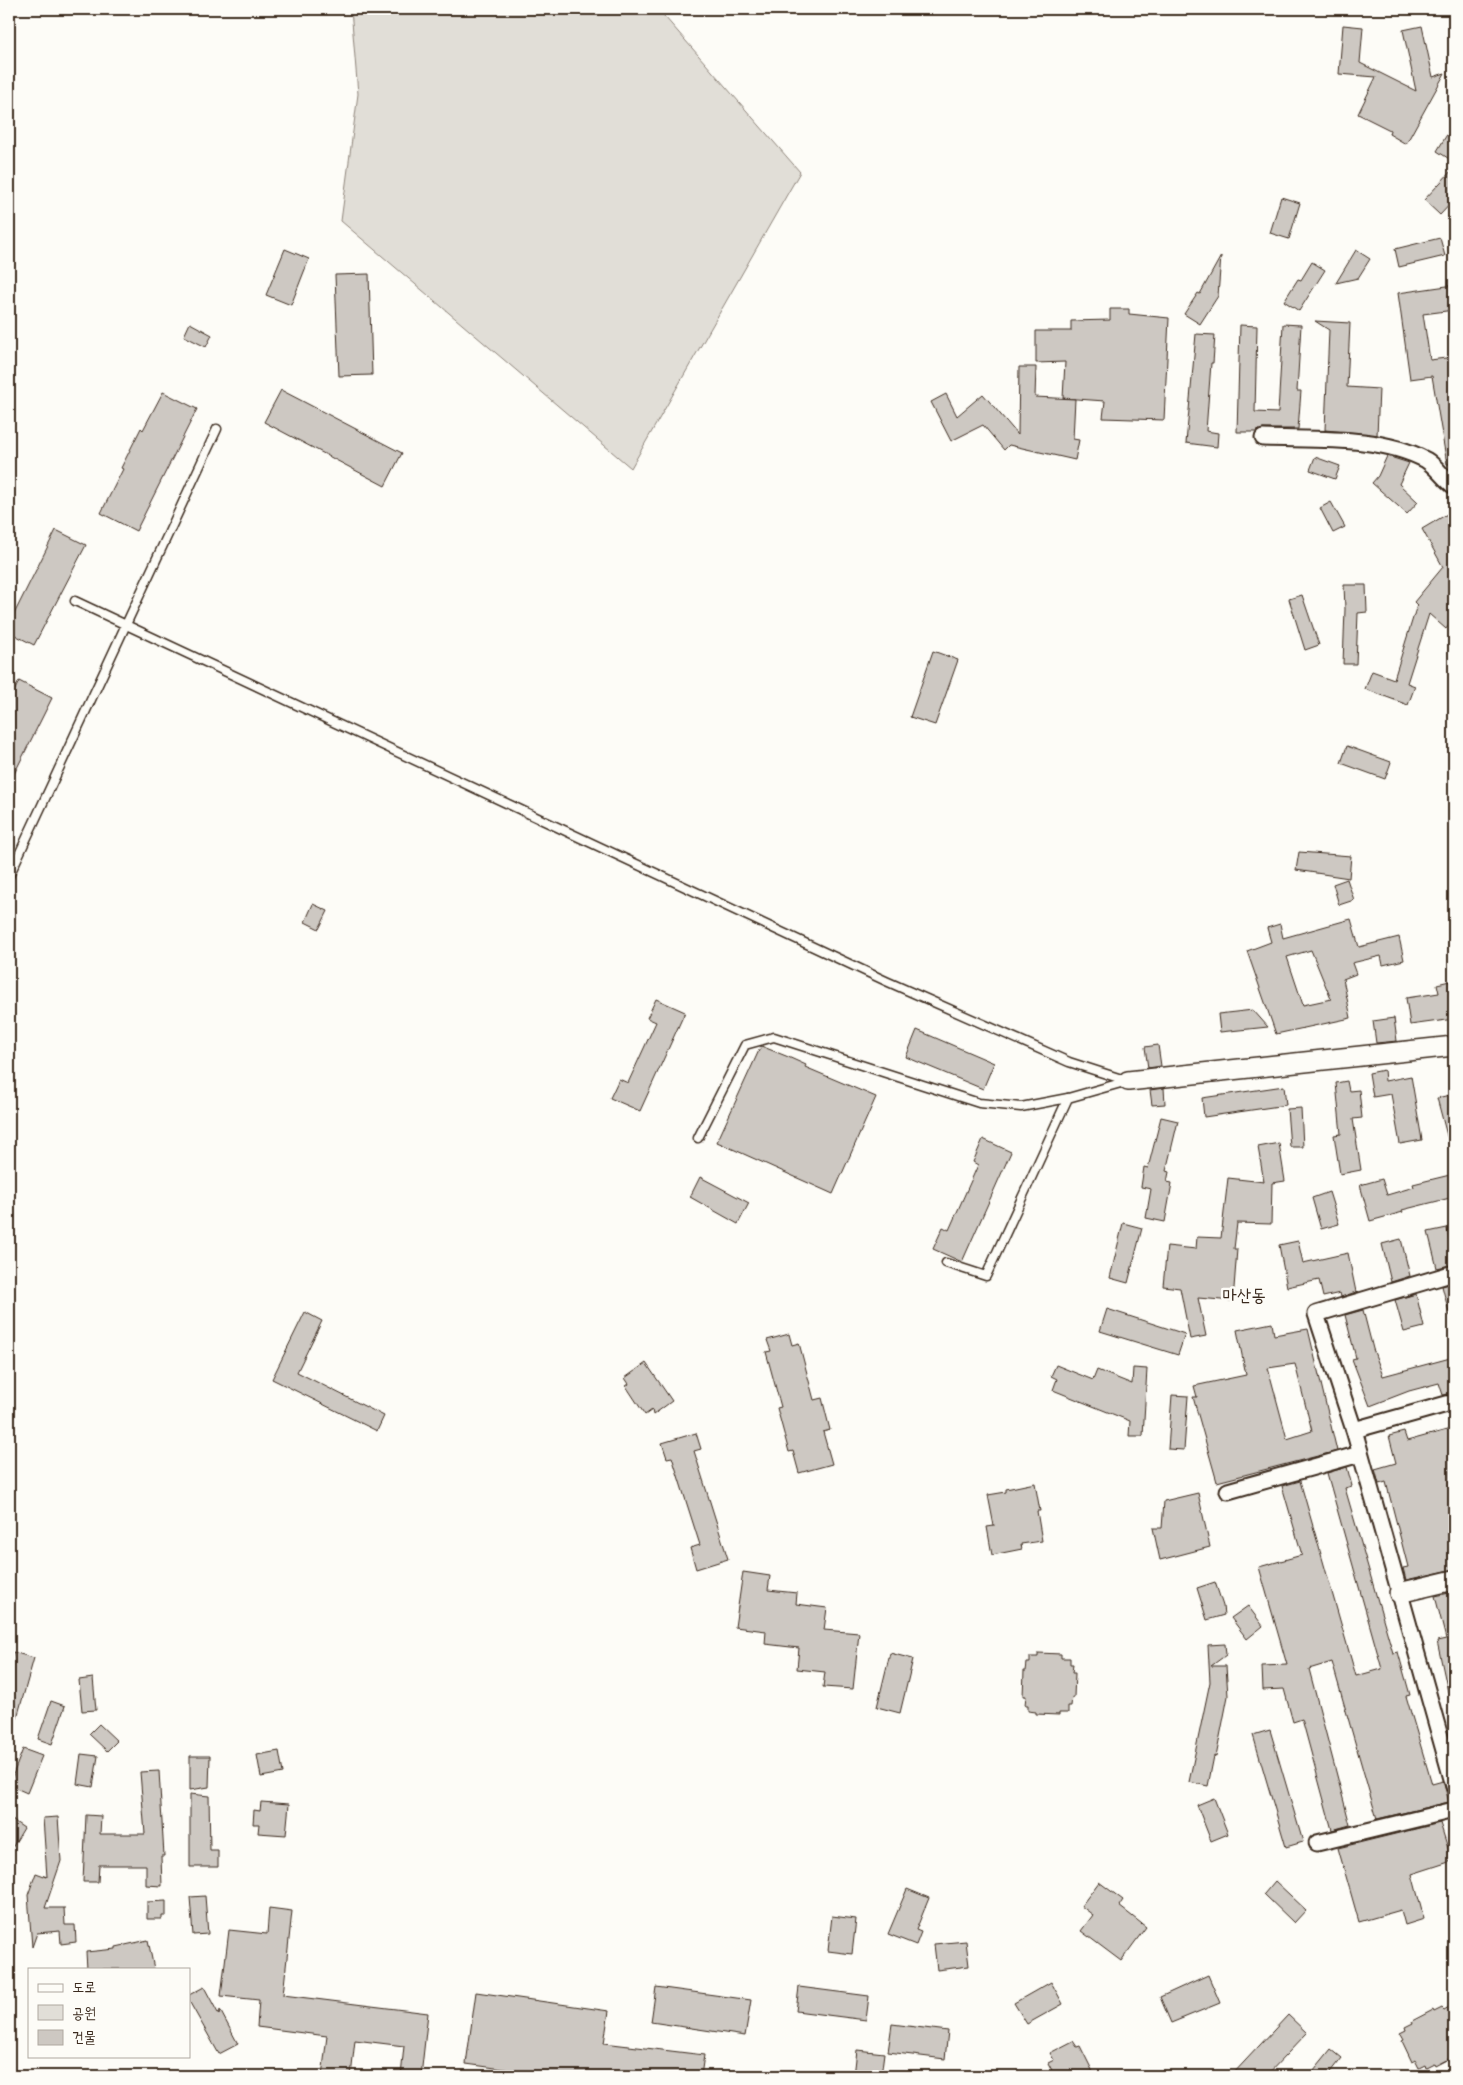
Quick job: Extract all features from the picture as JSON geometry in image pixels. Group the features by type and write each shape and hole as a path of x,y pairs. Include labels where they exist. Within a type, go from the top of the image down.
{"street":[{"path":"1263,438 1363,442 1396,449 1427,461 1454,486"},
{"path":"1128,1081 1454,1046"},
{"path":"1454,1273 1316,1314 1354,1430 1454,1786"},
{"path":"1354,1430 1454,1402"},
{"path":"1228,1491 1360,1454"},
{"path":"1399,1593 1454,1580"},
{"path":"1317,1843 1454,1810"}],"lane":[{"path":"9,876 217,429"},
{"path":"75,601 886,981 1069,1062 1128,1081"},
{"path":"698,1138 745,1046 774,1037 979,1103 1021,1107 1068,1098 1128,1081"},
{"path":"946,1262 986,1276 1068,1098"}],"green space":[{"path":"351,9 658,9 800,172 631,468 341,221 358,94"}],"building":[{"path":"1343,25 1363,27 1360,63 1416,91 1403,30 1422,26 1433,77 1445,73 1406,144 1389,134 1390,130 1358,114 1376,77 1339,74"},
{"path":"1454,123 1454,162 1437,151"},
{"path":"1454,168 1454,200 1440,215 1424,200"},
{"path":"1281,197 1300,203 1289,239 1270,233"},
{"path":"1440,238 1445,256 1399,267 1395,249"},
{"path":"285,249 309,259 291,305 266,295"},
{"path":"1356,250 1370,259 1358,278 1336,283"},
{"path":"1221,256 1218,296 1200,324 1184,314 1198,293 1200,294"},
{"path":"1312,262 1325,270 1299,311 1284,301 1298,279 1301,280"},
{"path":"369,274 372,375 339,376 335,275"},
{"path":"1454,285 1454,310 1423,314 1430,360 1454,357 1454,464 1447,464 1432,376 1410,379 1398,293"},
{"path":"1110,309 1129,309 1129,314 1169,318 1164,420 1103,418 1105,401 1063,398 1065,362 1036,363 1036,331 1071,331 1071,321 1110,320"},
{"path":"1315,321 1350,323 1347,387 1379,389 1377,435 1325,430 1329,330"},
{"path":"190,323 212,335 206,347 184,336"},
{"path":"1283,324 1301,325 1297,391 1301,391 1298,429 1263,429 1256,432 1237,432 1240,325 1257,326 1255,412 1278,413"},
{"path":"1196,334 1215,335 1206,431 1218,433 1217,447 1186,443"},
{"path":"1019,367 1036,367 1035,397 1075,399 1073,439 1079,440 1075,460 1009,445 1004,450 983,425 951,441 931,402 946,394 957,416 983,394 1018,435"},
{"path":"281,390 402,453 385,486 264,422"},
{"path":"163,392 197,409 136,531 101,513 141,428 143,430"},
{"path":"1387,456 1409,463 1399,484 1418,502 1407,514 1372,483 1378,476"},
{"path":"1315,457 1340,466 1335,479 1310,470"},
{"path":"1331,502 1345,527 1333,533 1320,508"},
{"path":"1454,510 1454,619 1446,629 1429,614 1407,683 1415,686 1408,705 1365,689 1372,671 1394,679 1417,605 1414,602 1443,567 1422,529"},
{"path":"56,530 86,545 34,645 9,632 9,624"},
{"path":"1344,585 1366,585 1367,612 1358,613 1356,664 1343,664"},
{"path":"1302,595 1319,645 1305,650 1289,599"},
{"path":"933,651 958,660 935,725 910,717"},
{"path":"19,681 52,698 9,784 9,702"},
{"path":"1347,746 1391,762 1385,779 1341,763"},
{"path":"1299,852 1351,856 1349,878 1296,870"},
{"path":"1347,879 1354,900 1339,905 1333,884"},
{"path":"313,904 328,911 319,929 305,922"},
{"path":"1351,919 1359,947 1399,937 1404,960 1383,965 1381,956 1352,963 1356,974 1343,979 1351,1018 1276,1034 1247,951 1271,942 1267,928 1280,924 1283,938","holes":["1311,950 1331,999 1303,1005 1287,957"]},
{"path":"1454,980 1454,1019 1410,1025 1406,998 1439,993 1437,984"},
{"path":"656,999 685,1012 640,1111 610,1098 619,1079 628,1083 656,1022 647,1018"},
{"path":"1253,1010 1268,1027 1220,1032 1218,1014"},
{"path":"1394,1018 1397,1041 1376,1043 1373,1021"},
{"path":"917,1030 994,1063 983,1089 906,1057"},
{"path":"1158,1045 1161,1066 1148,1068 1145,1047"},
{"path":"761,1046 876,1097 833,1194 717,1142"},
{"path":"1384,1070 1385,1081 1411,1076 1422,1140 1400,1144 1391,1094 1373,1097 1369,1073"},
{"path":"1347,1081 1349,1091 1359,1090 1362,1118 1353,1119 1361,1170 1340,1174 1334,1135 1341,1134 1336,1083"},
{"path":"1284,1086 1286,1105 1204,1117 1202,1098"},
{"path":"1164,1088 1165,1104 1152,1105 1150,1090"},
{"path":"1454,1094 1454,1146 1450,1147 1437,1098"},
{"path":"1301,1108 1303,1147 1290,1147 1287,1109"},
{"path":"1161,1117 1178,1121 1166,1171 1169,1172 1167,1182 1172,1183 1165,1222 1146,1218 1151,1189 1141,1187 1144,1167 1148,1168"},
{"path":"983,1139 1011,1152 962,1262 933,1249 943,1227 949,1230 978,1165 973,1162"},
{"path":"1279,1143 1285,1181 1272,1183 1271,1224 1237,1223 1234,1249 1237,1249 1233,1301 1198,1298 1206,1336 1190,1339 1180,1288 1163,1286 1167,1246 1196,1249 1197,1237 1221,1238 1228,1178 1264,1182 1258,1147"},
{"path":"1454,1174 1454,1197 1402,1210 1403,1212 1370,1221 1360,1185 1382,1179 1387,1195 1414,1187 1413,1184"},
{"path":"700,1177 749,1203 738,1224 690,1197"},
{"path":"1329,1192 1339,1224 1321,1229 1312,1198"},
{"path":"1123,1223 1142,1228 1128,1283 1110,1278"},
{"path":"1447,1228 1454,1264 1437,1268 1428,1232"},
{"path":"1401,1239 1410,1276 1391,1282 1382,1244"},
{"path":"1298,1241 1303,1263 1348,1253 1356,1292 1341,1297 1340,1293 1323,1297 1319,1280 1287,1287 1279,1245"},
{"path":"1454,1283 1454,1316 1450,1316 1442,1286"},
{"path":"1416,1294 1424,1327 1404,1332 1395,1300"},
{"path":"1107,1309 1185,1334 1178,1355 1100,1331"},
{"path":"1363,1310 1373,1349 1383,1376 1454,1357 1454,1393 1443,1395 1439,1383 1409,1391 1370,1406 1352,1359 1356,1358 1345,1315"},
{"path":"305,1312 322,1321 297,1372 384,1416 377,1431 272,1379"},
{"path":"1272,1323 1274,1335 1308,1329 1337,1451 1217,1482 1193,1397 1197,1397 1194,1386 1246,1375 1237,1330","holes":["1295,1364 1312,1431 1287,1439 1268,1368"]},
{"path":"789,1334 792,1345 799,1343 814,1400 822,1398 830,1430 823,1432 832,1464 799,1473 793,1451 789,1452 777,1408 781,1407 766,1352 771,1351 767,1340"},
{"path":"646,1363 672,1401 653,1415 652,1410 645,1415 626,1386 629,1384 625,1378"},
{"path":"1056,1365 1093,1380 1097,1370 1132,1384 1133,1368 1147,1369 1143,1436 1129,1436 1130,1421 1053,1390 1057,1379 1051,1376"},
{"path":"1172,1395 1188,1396 1184,1450 1168,1449"},
{"path":"1454,1428 1454,1569 1406,1580 1403,1568 1408,1567 1386,1482 1379,1484 1375,1469 1396,1463 1389,1436 1404,1432 1407,1441"},
{"path":"696,1433 701,1449 694,1451 728,1559 696,1569 690,1548 700,1545 672,1457 667,1458 662,1443"},
{"path":"1347,1467 1352,1486 1345,1488 1393,1653 1398,1652 1410,1695 1406,1696 1432,1784 1443,1781 1449,1802 1377,1819 1332,1662 1309,1669 1350,1825 1332,1830 1302,1719 1293,1722 1284,1689 1263,1690 1262,1666 1287,1665 1259,1567 1302,1555 1282,1486 1300,1481 1356,1676 1382,1669 1327,1473"},
{"path":"1035,1483 1040,1511 1037,1511 1042,1541 1021,1544 1022,1549 992,1555 987,1527 994,1526 988,1495 1006,1492 1006,1489"},
{"path":"1198,1493 1210,1547 1160,1560 1153,1528 1162,1528 1164,1501"},
{"path":"743,1572 770,1576 768,1590 797,1593 796,1604 827,1608 824,1630 859,1633 853,1689 823,1687 825,1672 797,1669 799,1648 765,1644 766,1631 735,1627"},
{"path":"1215,1582 1224,1615 1207,1620 1197,1588"},
{"path":"1454,1592 1454,1691 1448,1692 1437,1641 1446,1639 1435,1596"},
{"path":"1248,1606 1263,1626 1247,1639 1231,1618"},
{"path":"1225,1644 1226,1655 1211,1666 1226,1666 1228,1696 1216,1757 1214,1756 1208,1786 1189,1782 1210,1682 1208,1645"},
{"path":"13,1652 34,1658 13,1732 9,1731 9,1666"},
{"path":"890,1653 913,1659 900,1713 877,1707"},
{"path":"1038,1653 1061,1654 1061,1658 1070,1658 1070,1664 1073,1664 1072,1673 1075,1673 1074,1697 1072,1697 1071,1706 1068,1706 1068,1713 1059,1713 1059,1715 1036,1714 1036,1712 1028,1711 1028,1705 1025,1705 1026,1696 1023,1696 1024,1671 1026,1671 1027,1663 1030,1663 1030,1657 1038,1657"},
{"path":"93,1678 96,1710 82,1711 79,1680"},
{"path":"51,1701 65,1706 52,1744 38,1739"},
{"path":"99,1724 117,1741 107,1751 89,1734"},
{"path":"1270,1730 1303,1842 1286,1847 1253,1735"},
{"path":"23,1749 42,1756 27,1793 9,1785"},
{"path":"279,1751 283,1773 261,1777 257,1755"},
{"path":"81,1754 98,1756 93,1787 77,1784"},
{"path":"190,1756 210,1756 209,1787 190,1790"},
{"path":"159,1771 164,1856 161,1856 162,1886 146,1885 146,1865 99,1865 98,1882 83,1882 86,1815 101,1816 100,1834 145,1834 140,1772"},
{"path":"190,1794 209,1796 210,1850 218,1850 218,1867 190,1867"},
{"path":"1214,1798 1228,1834 1211,1841 1197,1805"},
{"path":"261,1802 289,1804 286,1835 258,1833 259,1824 253,1824 254,1810 260,1811"},
{"path":"58,1817 61,1861 45,1908 64,1908 65,1925 75,1925 76,1942 61,1944 60,1931 37,1933 32,1947 28,1895 36,1873 47,1877 43,1818"},
{"path":"9,1818 24,1828 9,1853"},
{"path":"1440,1823 1452,1861 1412,1874 1424,1919 1405,1925 1401,1910 1359,1922 1338,1848"},
{"path":"1275,1881 1306,1910 1294,1923 1264,1894"},
{"path":"1099,1882 1123,1900 1119,1906 1146,1927 1121,1961 1081,1931 1093,1915 1081,1906"},
{"path":"907,1889 929,1898 916,1930 921,1932 916,1945 888,1934"},
{"path":"205,1896 208,1934 193,1935 190,1897"},
{"path":"166,1901 166,1916 162,1916 162,1919 147,1919 147,1902"},
{"path":"269,1908 292,1911 283,1995 428,2013 421,2076 401,2076 404,2046 355,2040 351,2076 322,2076 327,2036 257,2027 259,2000 221,1996 229,1930 267,1934"},
{"path":"832,1916 856,1919 852,1954 828,1951"},
{"path":"148,1940 154,1968 87,1968 86,1952 116,1949 116,1947"},
{"path":"966,1941 969,1966 937,1970 934,1944"},
{"path":"1208,1975 1220,2003 1171,2023 1160,1997"},
{"path":"1051,1982 1063,2004 1027,2024 1014,2003"},
{"path":"204,1987 219,2015 220,2010 238,2044 219,2054 190,2003 190,1994"},
{"path":"656,1987 751,2000 745,2036 651,2022"},
{"path":"799,1987 869,1996 866,2020 796,2011"},
{"path":"476,1992 609,2011 604,2043 704,2055 701,2076 555,2076 466,2064"},
{"path":"1449,2007 1454,2017 1454,2056 1435,2066 1434,2064 1426,2068 1425,2065 1419,2068 1415,2060 1412,2062 1400,2033 1406,2030 1405,2027 1413,2023 1412,2021 1433,2010 1434,2012"},
{"path":"1288,2015 1307,2033 1266,2076 1231,2076"},
{"path":"892,2024 948,2031 945,2059 888,2052"},
{"path":"1073,2041 1077,2047 1080,2046 1095,2076 1055,2076 1048,2063 1054,2060 1050,2053"},
{"path":"1331,2049 1342,2058 1328,2076 1309,2076"},
{"path":"857,2050 884,2053 881,2076 854,2076"}],"district":[{"name":"마산동","path":"1244,1295"}]}
